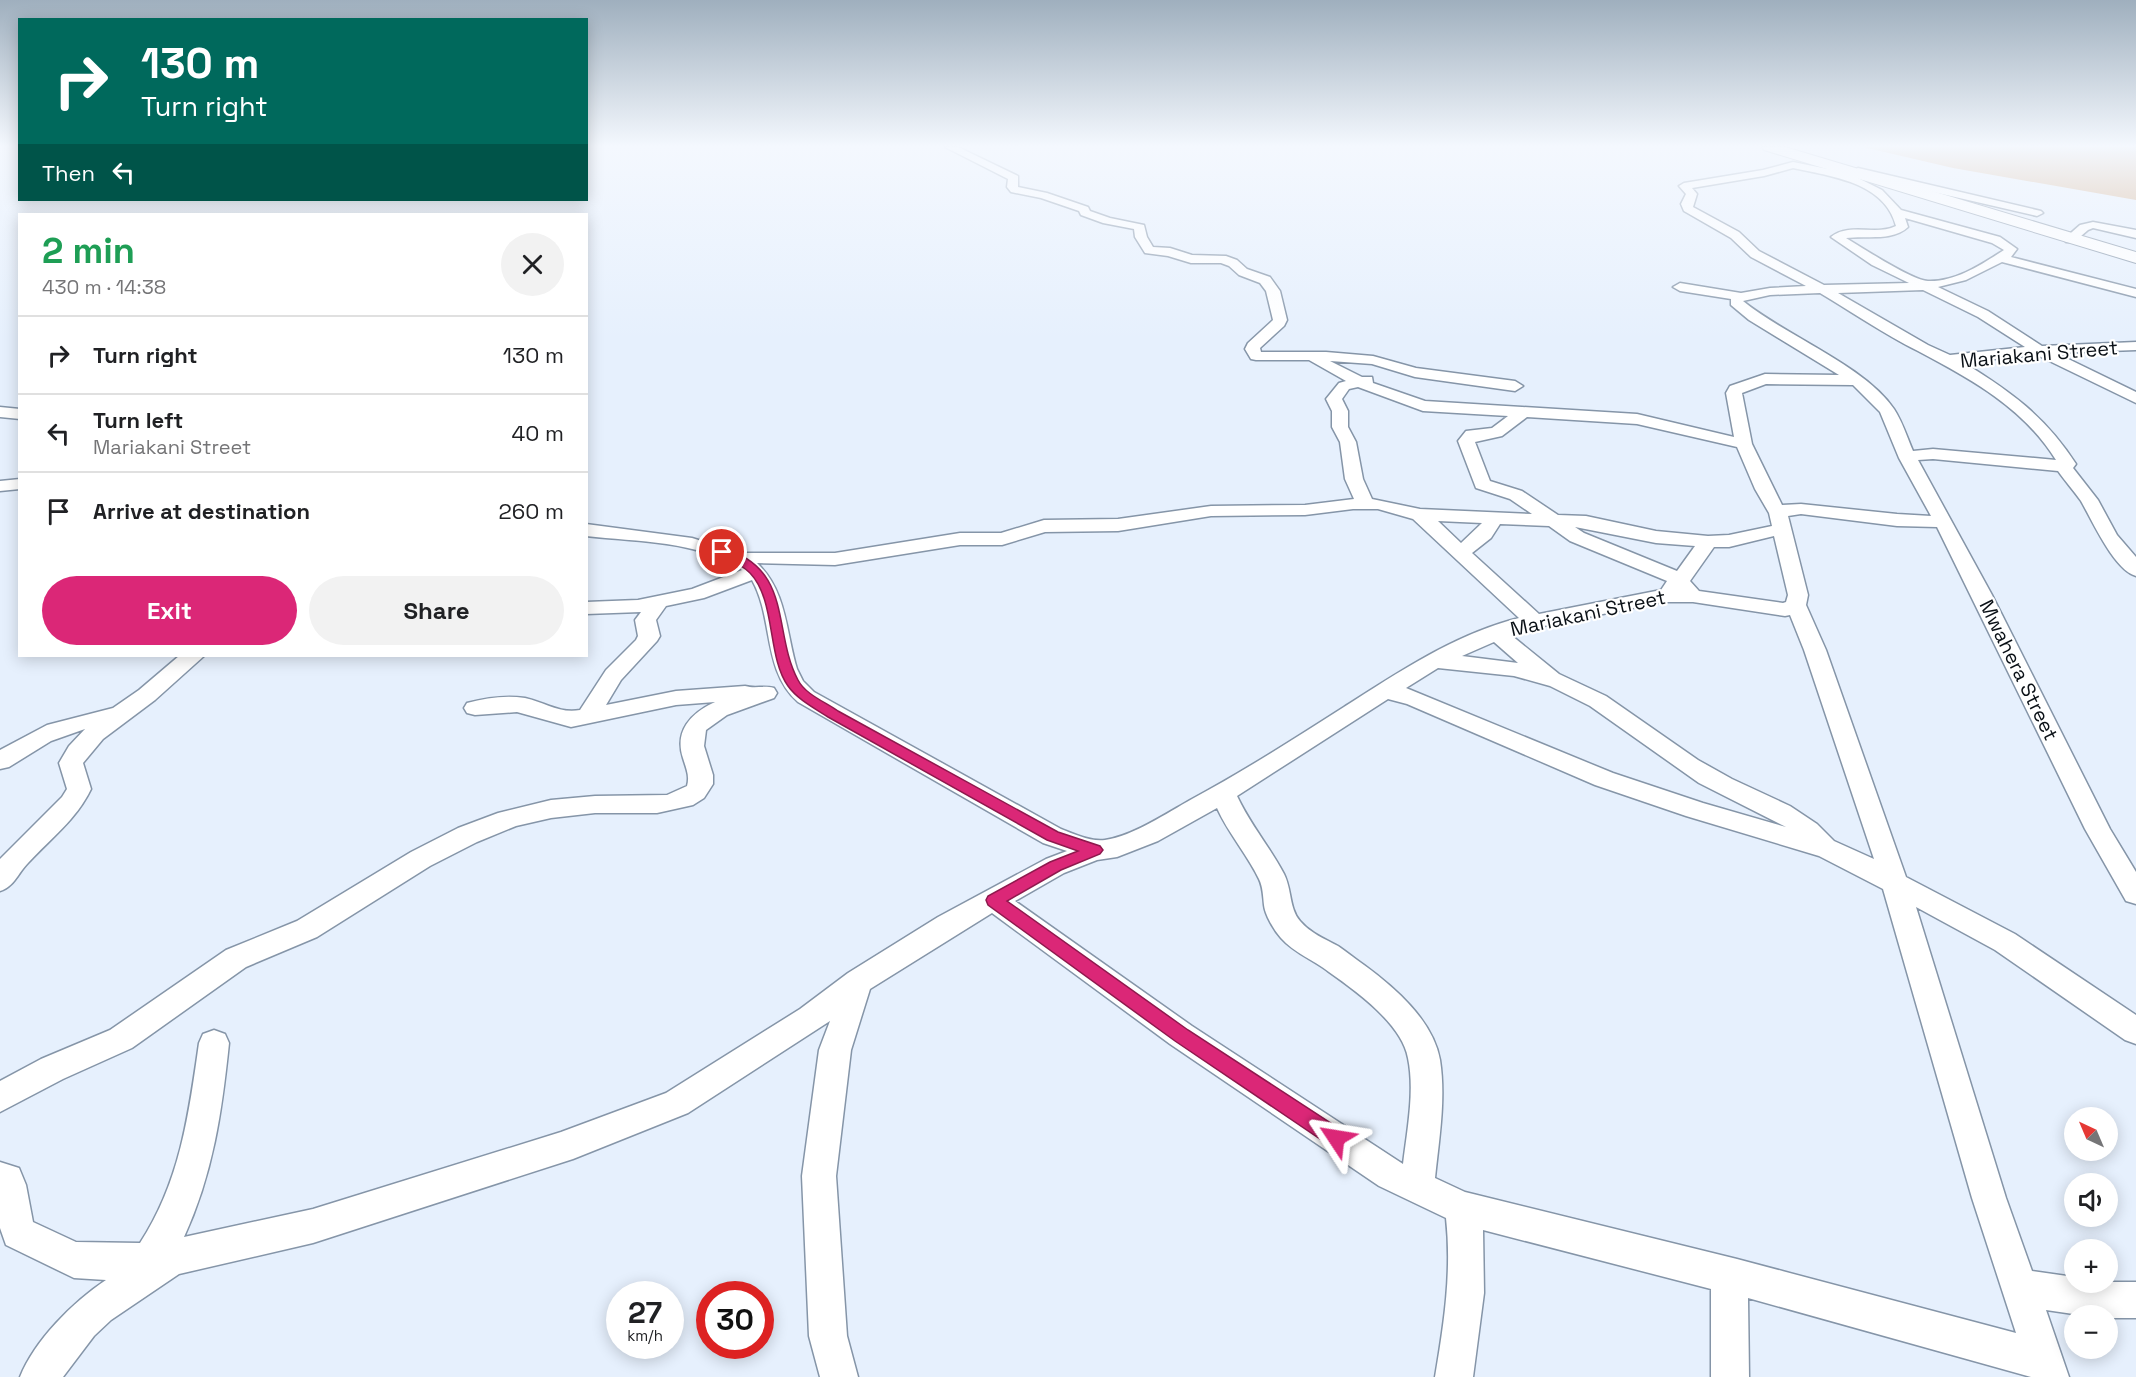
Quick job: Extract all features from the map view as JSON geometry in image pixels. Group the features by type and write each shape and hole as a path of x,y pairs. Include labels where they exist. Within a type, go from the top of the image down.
{"highway":[{"path":"1974,211 2136,258"}],"street":[{"path":"1085,211 1097,219 1140,227 1141,237 1149,250 1170,252 1191,259 1228,261 1240,267 1243,272 1265,280 1273,291 1280,320 1253,346 1255,355 1373,360 1444,378 1515,386"},
{"path":"1692,211 1735,235 1755,254 1822,289 1923,348 1951,361"},
{"path":"2030,211 2037,213"},
{"path":"1680,287 1741,297 1790,290 1925,284 1956,279 1978,272 2010,252 2011,249 2006,244 1941,223 1897,212"},
{"path":"1897,212 1902,227 1899,230 1885,233 1844,234 1837,237 1876,262 1925,284 1983,315 2040,351 2136,398"},
{"path":"2070,239 2088,225 2136,234"},
{"path":"2000,258 2136,293"},
{"path":"1741,297 1736,300 1737,305 1857,380 1887,410 1908,458 1944,522"},
{"name":"Mariakani Street","path":"1951,361 1960,358 2040,351 2136,346"},
{"path":"1308,356 1360,382 1424,406 1637,419 1744,444"},
{"name":"Mariakani Street","path":"1951,361 2006,396 2041,425 2067,464 2063,466 2089,500 2109,537 2136,570"},
{"path":"1365,504 1354,479 1348,442 1340,427 1340,411 1334,399 1344,386 1382,376 1399,368"},
{"path":"1857,380 1765,378 1736,389 1734,393 1744,444 1780,521 1798,595 1796,605 1815,650 1893,880 1946,1061 2047,1369"},
{"path":"0,412 18,414"},
{"path":"1522,413 1499,432 1472,435 1466,441 1482,484 1516,495 1556,520 1565,530 1577,537 1663,572 1686,588 1708,542"},
{"path":"1908,458 1933,454 2063,466"},
{"path":"0,486 18,484"},
{"path":"738,559 764,557 835,559 960,539 1002,539 1044,526 1118,525 1204,512 1305,510 1365,504 1392,507 1420,515 1556,520 1610,526 1656,537 1708,542 1729,541 1780,521 1788,509 1801,508 1897,520 1944,522"},
{"path":"1420,515 1535,622"},
{"path":"1461,553 1484,534 1496,518"},
{"name":"Mwahera Street","path":"1944,522 2007,643 2091,819 2117,866 2136,894"},
{"path":"588,530 693,544 738,559 756,572 764,584 774,612 786,668 800,692 840,718 1052,836 1095,850"},
{"path":"2109,537 2136,541"},
{"path":"588,608 638,606 659,602 711,590 756,572"},
{"name":"Mariakani Street","path":"162,1259 313,1226 561,1148 677,1103 811,1018 858,982 948,925 1055,866 1095,850 1108,850 1149,834 1223,793 1435,661 1497,633 1535,622 1662,596 1686,588 1771,609 1785,610 1796,605"},
{"path":"589,715 602,691 622,666 637,654 646,642 649,636 645,620 659,602"},
{"path":"1497,633 1511,648 1559,682 1611,710 1707,777 1762,801 1795,820 1827,849"},
{"path":"0,881 24,849 73,805 79,789 70,763 76,751 88,738 192,657"},
{"path":"1435,661 1478,665 1559,682"},
{"path":"475,708 517,705 561,719 694,695 800,692"},
{"path":"1383,692 1399,693 1415,699 1528,748 1652,796 1827,849 1893,880 2005,942 2136,1031"},
{"path":"0,1098 39,1075 119,1041 230,962 304,930 408,867 462,838 535,811 608,804 672,803 686,798 697,791 702,782 694,756 692,741 694,729 717,711 766,693"},
{"path":"0,761 52,729 81,721 120,715"},
{"path":"1223,793 1238,824 1272,876 1277,892 1278,908 1290,928 1300,939 1330,956 1373,988 1398,1013 1415,1036 1424,1058 1426,1113 1417,1187"},
{"path":"994,900 1224,1064 1391,1175 1462,1208 1729,1275 2047,1369"},
{"path":"839,1377 828,1336 819,1176 835,1050 858,982"},
{"path":"39,1377 81,1323 98,1306 162,1259 201,1134 214,1043"},
{"path":"0,1178 6,1179 11,1189 13,1216 19,1233 74,1260 107,1262 162,1259"},
{"path":"1454,1377 1468,1272 1467,1237 1462,1208"},
{"path":"1729,1275 1730,1377"},
{"path":"2019,1288 2101,1299 2136,1300"}],"route":[{"path":"722,552 749,566 764,584 774,612 777,635 786,668 800,692 817,705 1052,836 1095,850 1055,866 994,900 1181,1035 1336,1138"}]}
